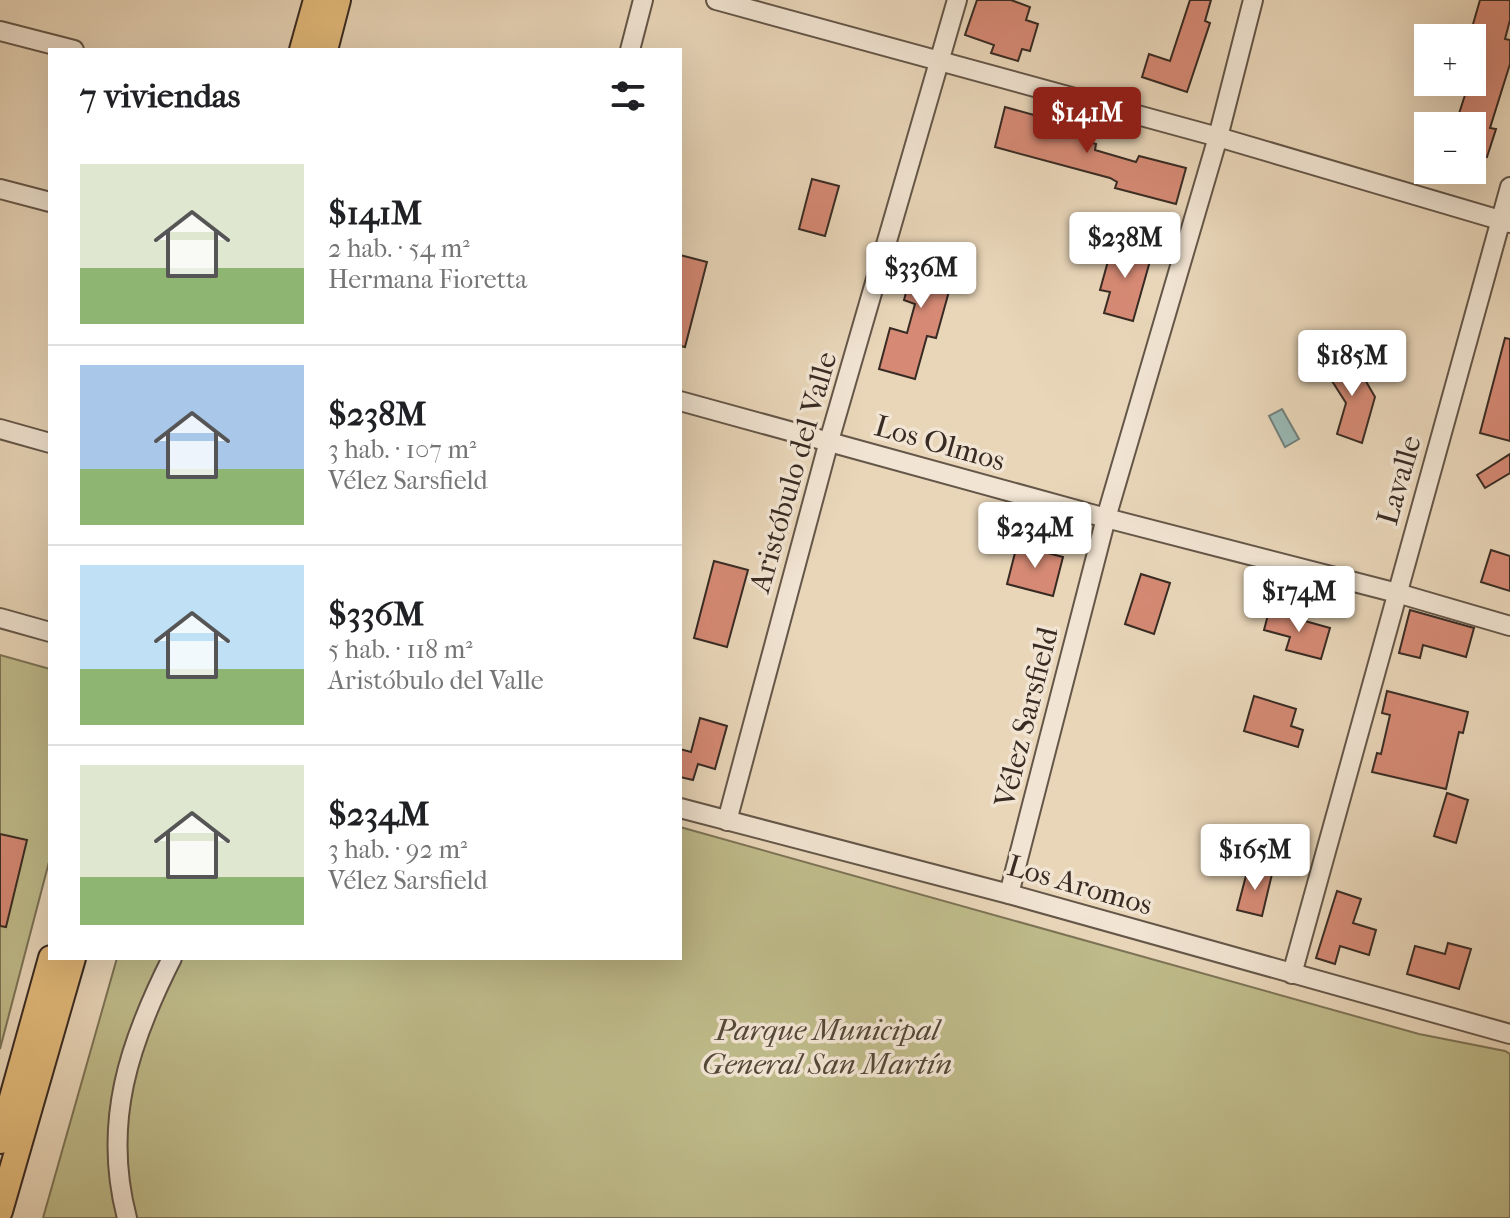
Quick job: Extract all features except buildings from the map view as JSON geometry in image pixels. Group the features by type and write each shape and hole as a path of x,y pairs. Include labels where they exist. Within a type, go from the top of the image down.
{"main road":[{"path":"303,48 316,0"},
{"path":"326,48 338,0"},
{"path":"0,1141 50,960"},
{"path":"0,1211 72,960"}],"street":[{"path":"631,48 643,0"},
{"path":"716,0 1218,137 1505,221"},
{"name":"Aristóbulo del Valle","path":"727,821 829,441 957,0"},
{"name":"Vélez Sarsfield","path":"1009,894 1106,518 1218,137 1253,0"},
{"path":"0,31 66,48"},
{"name":"Lavalle","path":"1292,974 1397,593 1505,221 1510,187"},
{"path":"0,189 48,201"},
{"name":"Los Olmos","path":"682,402 1510,626"},
{"path":"0,429 48,442"},
{"path":"0,618 48,631"},
{"name":"Los Aromos","path":"682,809 1009,894 1510,1034"},
{"path":"127,1218 118,1160 118,1113 127,1064 171,960"}],"green space":[{"path":"0,655 48,668 48,866 0,1049"},
{"name":"Parque Municipal General San Martín","path":"682,828 1419,1034 1510,1054 1510,1218 43,1218 116,960 682,960"}],"water":[{"path":"1282,409 1299,439 1285,447 1269,416"}]}
